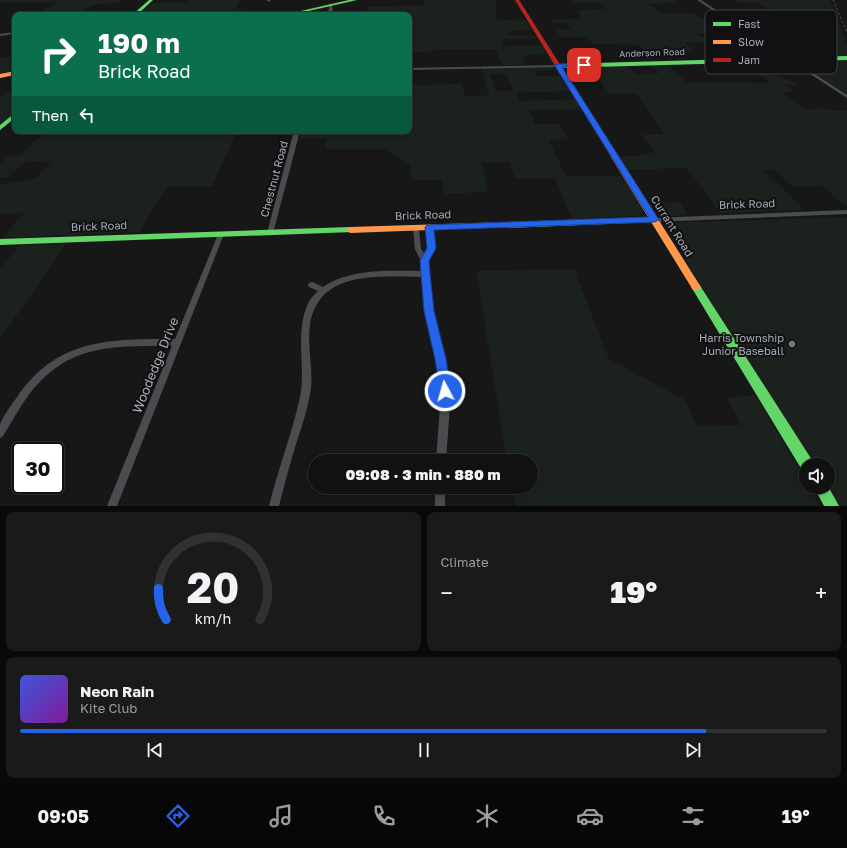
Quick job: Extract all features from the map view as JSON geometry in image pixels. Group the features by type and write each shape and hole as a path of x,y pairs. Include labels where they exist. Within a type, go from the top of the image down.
{"street":[{"path":"138,12 152,0"},
{"path":"298,12 355,0"},
{"name":"Currant Road","path":"517,0 803,458"},
{"path":"699,0 714,10"},
{"path":"330,5 330,12"},
{"path":"0,35 12,34"},
{"name":"Anderson Road","path":"837,58 847,58"},
{"name":"Anderson Road","path":"412,69 705,62"},
{"path":"0,76 12,74"},
{"path":"813,74 847,96"},
{"path":"0,128 12,118"},
{"name":"Chestnut Road","path":"270,232 297,134"},
{"name":"Brick Road","path":"0,242 847,212"},
{"path":"430,227 431,248 425,261 425,274 429,311 444,377 445,405 441,454"},
{"path":"416,228 418,250 425,261"},
{"name":"Woodedge Drive","path":"112,506 221,234"},
{"path":"274,506 304,402 307,363 305,335 307,317 313,301 323,290 338,280 352,276 425,274"},
{"path":"312,285 323,290"},
{"path":"0,433 32,383 45,371 73,353 97,345 178,342"},
{"path":"440,494 440,506"},
{"path":"825,494 832,506"}],"shaded area":[{"path":"0,0 123,0 119,3 95,4 84,10 104,11 103,12 41,12 57,2 0,3"},
{"path":"189,0 240,0 236,9 261,12 142,12 153,3 187,2"},
{"path":"424,0 494,0 498,7 495,13 498,20 525,19 532,30 509,31 511,35 534,35 537,39 502,39 504,46 541,45 546,54 524,55 526,60 523,62 523,65 502,65 495,49 433,50 428,52 412,53 412,12 366,12 367,7 424,5"},
{"path":"570,0 673,0 677,3 650,4 663,13 693,13 701,18 705,18 705,33 697,33 705,39 705,42 685,43 693,50 665,51 662,49 642,49 638,45 593,44 587,37 561,37 555,30 571,29 566,23 552,23 550,19 578,19 580,15 578,10 605,9 598,3 573,3"},
{"path":"735,0 830,0 834,10 773,10 758,3 739,3"},
{"path":"837,18 847,44 847,56 837,56"},
{"path":"12,55 12,71 0,73 0,58"},
{"path":"837,59 847,59 847,95 815,74 837,74"},
{"path":"650,64 667,64 686,82 771,83 760,74 774,75 797,85 786,85 794,91 781,92 806,109 825,108 836,111 847,111 847,207 823,186 793,187 773,169 763,170 804,210 720,213 687,168 628,170 619,156 638,156 654,152 642,135 664,134 636,93 609,94 589,66 627,65 636,74 659,74"},
{"path":"552,67 556,70 534,71 537,76 560,76 570,91 517,93 520,101 575,99 580,109 529,110 535,124 560,124 568,139 549,140 566,176 622,176 643,209 642,213 637,216 572,219 555,178 515,179 509,162 482,163 488,192 444,194 442,180 411,180 410,165 385,149 325,149 327,139 299,139 301,134 412,134 412,85 462,84 465,96 489,95 481,68","holes":["490,74 506,74 513,91 496,91"]},
{"path":"12,88 12,115 0,125 0,98"},
{"path":"43,134 236,134 212,186 167,187 139,232 2,238 24,213 0,214 0,185 36,178 52,161 24,162 8,177 0,177 0,164 7,157 21,155"},
{"path":"679,202 688,215 662,215 654,209 650,203"},
{"name":"Harris Township Junior Baseball","path":"847,217 847,506 838,506 832,494 835,494 835,458 808,458 662,223"},
{"path":"66,244 0,339 0,269 20,245"},
{"path":"574,269 609,359 685,400 697,426 741,425 727,398 755,395 799,469 799,494 813,494 820,506 515,506 513,494 538,494 538,454 506,454 476,271"}],"railway":[{"path":"833,0 847,32"}],"traffic: fast":[{"path":"137,12 151,0"},
{"path":"299,12 355,0"},
{"path":"837,58 847,58"},
{"path":"558,66 705,62"},
{"path":"0,128 12,118"},
{"path":"507,225 654,220"},
{"path":"0,242 350,230"},
{"path":"696,287 803,458"},
{"path":"825,494 832,506"}],"traffic: slow":[{"path":"0,76 12,74"},
{"path":"615,157 696,287"},
{"path":"350,230 507,225"}],"traffic: jam":[{"path":"517,0 615,157"}],"place":[{"name":"Harris Township Junior Baseball","path":"792,344"}],"route":[{"path":"445,391 441,359 429,311 425,274 425,261 431,248 430,227 654,220 558,66 584,65"}]}
